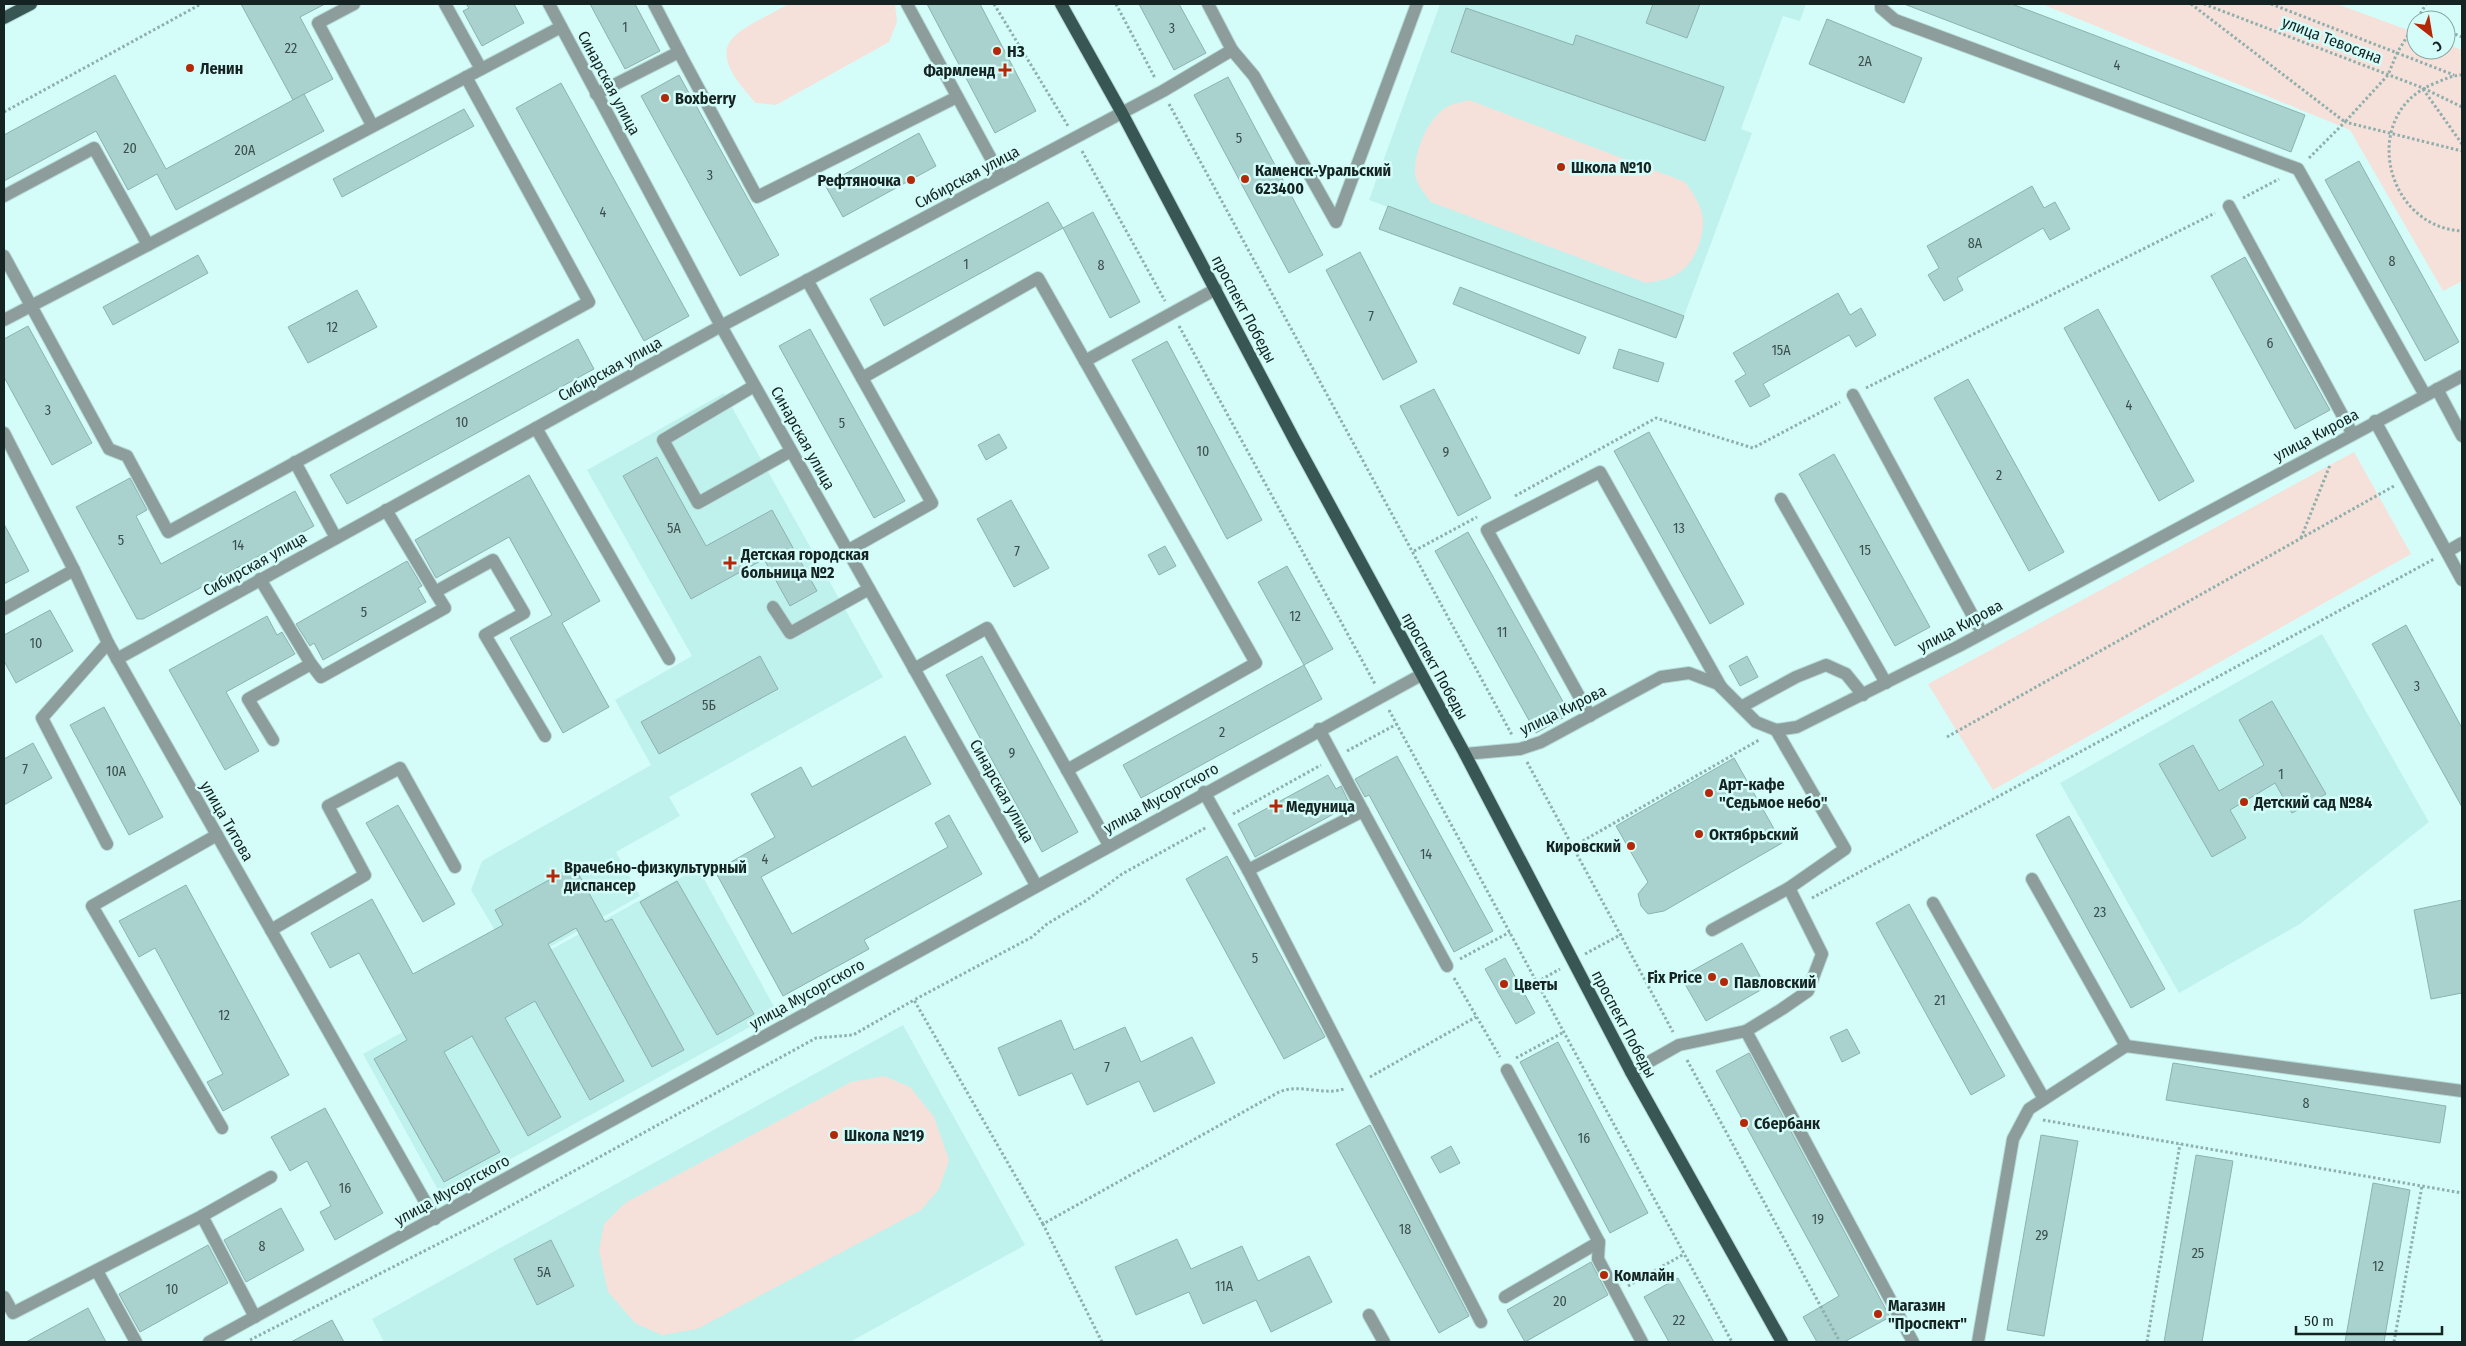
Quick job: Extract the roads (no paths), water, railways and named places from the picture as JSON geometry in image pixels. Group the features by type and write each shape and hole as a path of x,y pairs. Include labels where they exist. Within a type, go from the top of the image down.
{"main road":[{"path":"4,18 31,4"},
{"name":"проспект Победы","path":"1061,4 1122,113 1421,675 1465,754 1631,1072 1782,1342"}],"street":[{"path":"354,4 318,23 372,125"},
{"path":"445,4 481,69"},
{"name":"Синарская улица","path":"549,4 754,386 1036,885"},
{"path":"654,4 757,197 957,96"},
{"path":"907,4 1001,178"},
{"path":"1208,4 1232,50 1254,76 1336,222 1417,4"},
{"path":"1881,4 1882,8 1895,20 2298,169 2431,392 2462,436"},
{"path":"4,320 561,27"},
{"name":"Сибирская улица","path":"117,658 721,326 1162,92 1232,50"},
{"path":"596,94 679,52"},
{"path":"4,256 109,449 127,456 168,532 589,302 466,77"},
{"path":"4,196 94,148 148,245"},
{"path":"2229,206 2347,437"},
{"path":"862,378 1038,278 1256,663 1067,770"},
{"path":"808,280 932,503 847,551"},
{"path":"1085,361 1216,289"},
{"name":"улица Кирова","path":"1465,754 1520,749 1541,742 1661,677 1689,673 1718,684 1756,722 1776,730 1798,727 1982,633 2462,376"},
{"path":"754,386 663,440 698,503 791,451"},
{"path":"1853,395 1982,633"},
{"path":"2375,422 2448,551 2462,580"},
{"path":"536,428 670,659"},
{"name":"улица Титова","path":"4,433 74,570 108,643 435,1218"},
{"path":"295,462 336,538"},
{"path":"1590,716 1487,530 1600,472 1722,688"},
{"path":"1781,499 1886,683"},
{"path":"260,579 311,664 321,677 445,608 386,510"},
{"path":"2448,551 2462,543"},
{"path":"435,592 493,560 524,613 486,635 545,736"},
{"path":"4,609 74,570"},
{"path":"773,607 790,633 869,589"},
{"path":"914,669 987,628 1109,845"},
{"path":"108,643 42,718 108,844"},
{"path":"273,740 248,699 311,664"},
{"path":"1740,707 1796,677 1826,665 1846,674 1862,695"},
{"name":"улица Мусоргского","path":"209,1342 1204,792 1421,675"},
{"path":"1320,729 1447,966"},
{"path":"1712,930 1789,888 1844,849 1776,730"},
{"path":"271,930 365,875 328,806 400,768 455,866"},
{"path":"1204,792 1248,870 1481,1322"},
{"path":"1248,870 1363,811"},
{"path":"217,835 92,906 222,1128"},
{"path":"2032,880 2126,1046"},
{"path":"1631,1072 1679,1045 1746,1031 1808,991 1822,954 1789,888"},
{"path":"1933,903 2044,1099"},
{"path":"1746,1031 1913,1342"},
{"path":"1978,1342 2013,1139 2028,1109 2126,1046 2462,1091"},
{"path":"1506,1068 1599,1242 1598,1259 1642,1342"},
{"path":"4,1297 13,1313 202,1216 271,1177"},
{"path":"202,1216 255,1317"},
{"path":"1505,1297 1599,1242"},
{"path":"97,1271 136,1342"},
{"path":"1369,1315 1384,1342"}],"place":[{"name":"НЗ","path":"997,51"},
{"name":"Ленин","path":"190,68"},
{"name":"Фармленд","path":"1005,70"},
{"name":"Boxberry","path":"665,98"},
{"name":"Школа №10","path":"1561,167"},
{"name":"Каменск-Уральский 623400","path":"1245,179"},
{"name":"Рефтяночка","path":"911,180"},
{"name":"Детская городская больница №2","path":"730,563"},
{"name":"Арт-кафе \"Седьмое небо\"","path":"1709,793"},
{"name":"Детский сад №84","path":"2244,802"},
{"name":"Медуница","path":"1276,806"},
{"name":"Октябрьский","path":"1699,834"},
{"name":"Кировский","path":"1631,846"},
{"name":"Врачебно-физкультурный диспансер","path":"553,876"},
{"name":"Fix Price","path":"1712,977"},
{"name":"Павловский","path":"1724,982"},
{"name":"Цветы","path":"1504,984"},
{"name":"Сбербанк","path":"1744,1123"},
{"name":"Школа №19","path":"834,1135"},
{"name":"Комлайн","path":"1604,1275"},
{"name":"Магазин \"Проспект\"","path":"1878,1314"}]}
